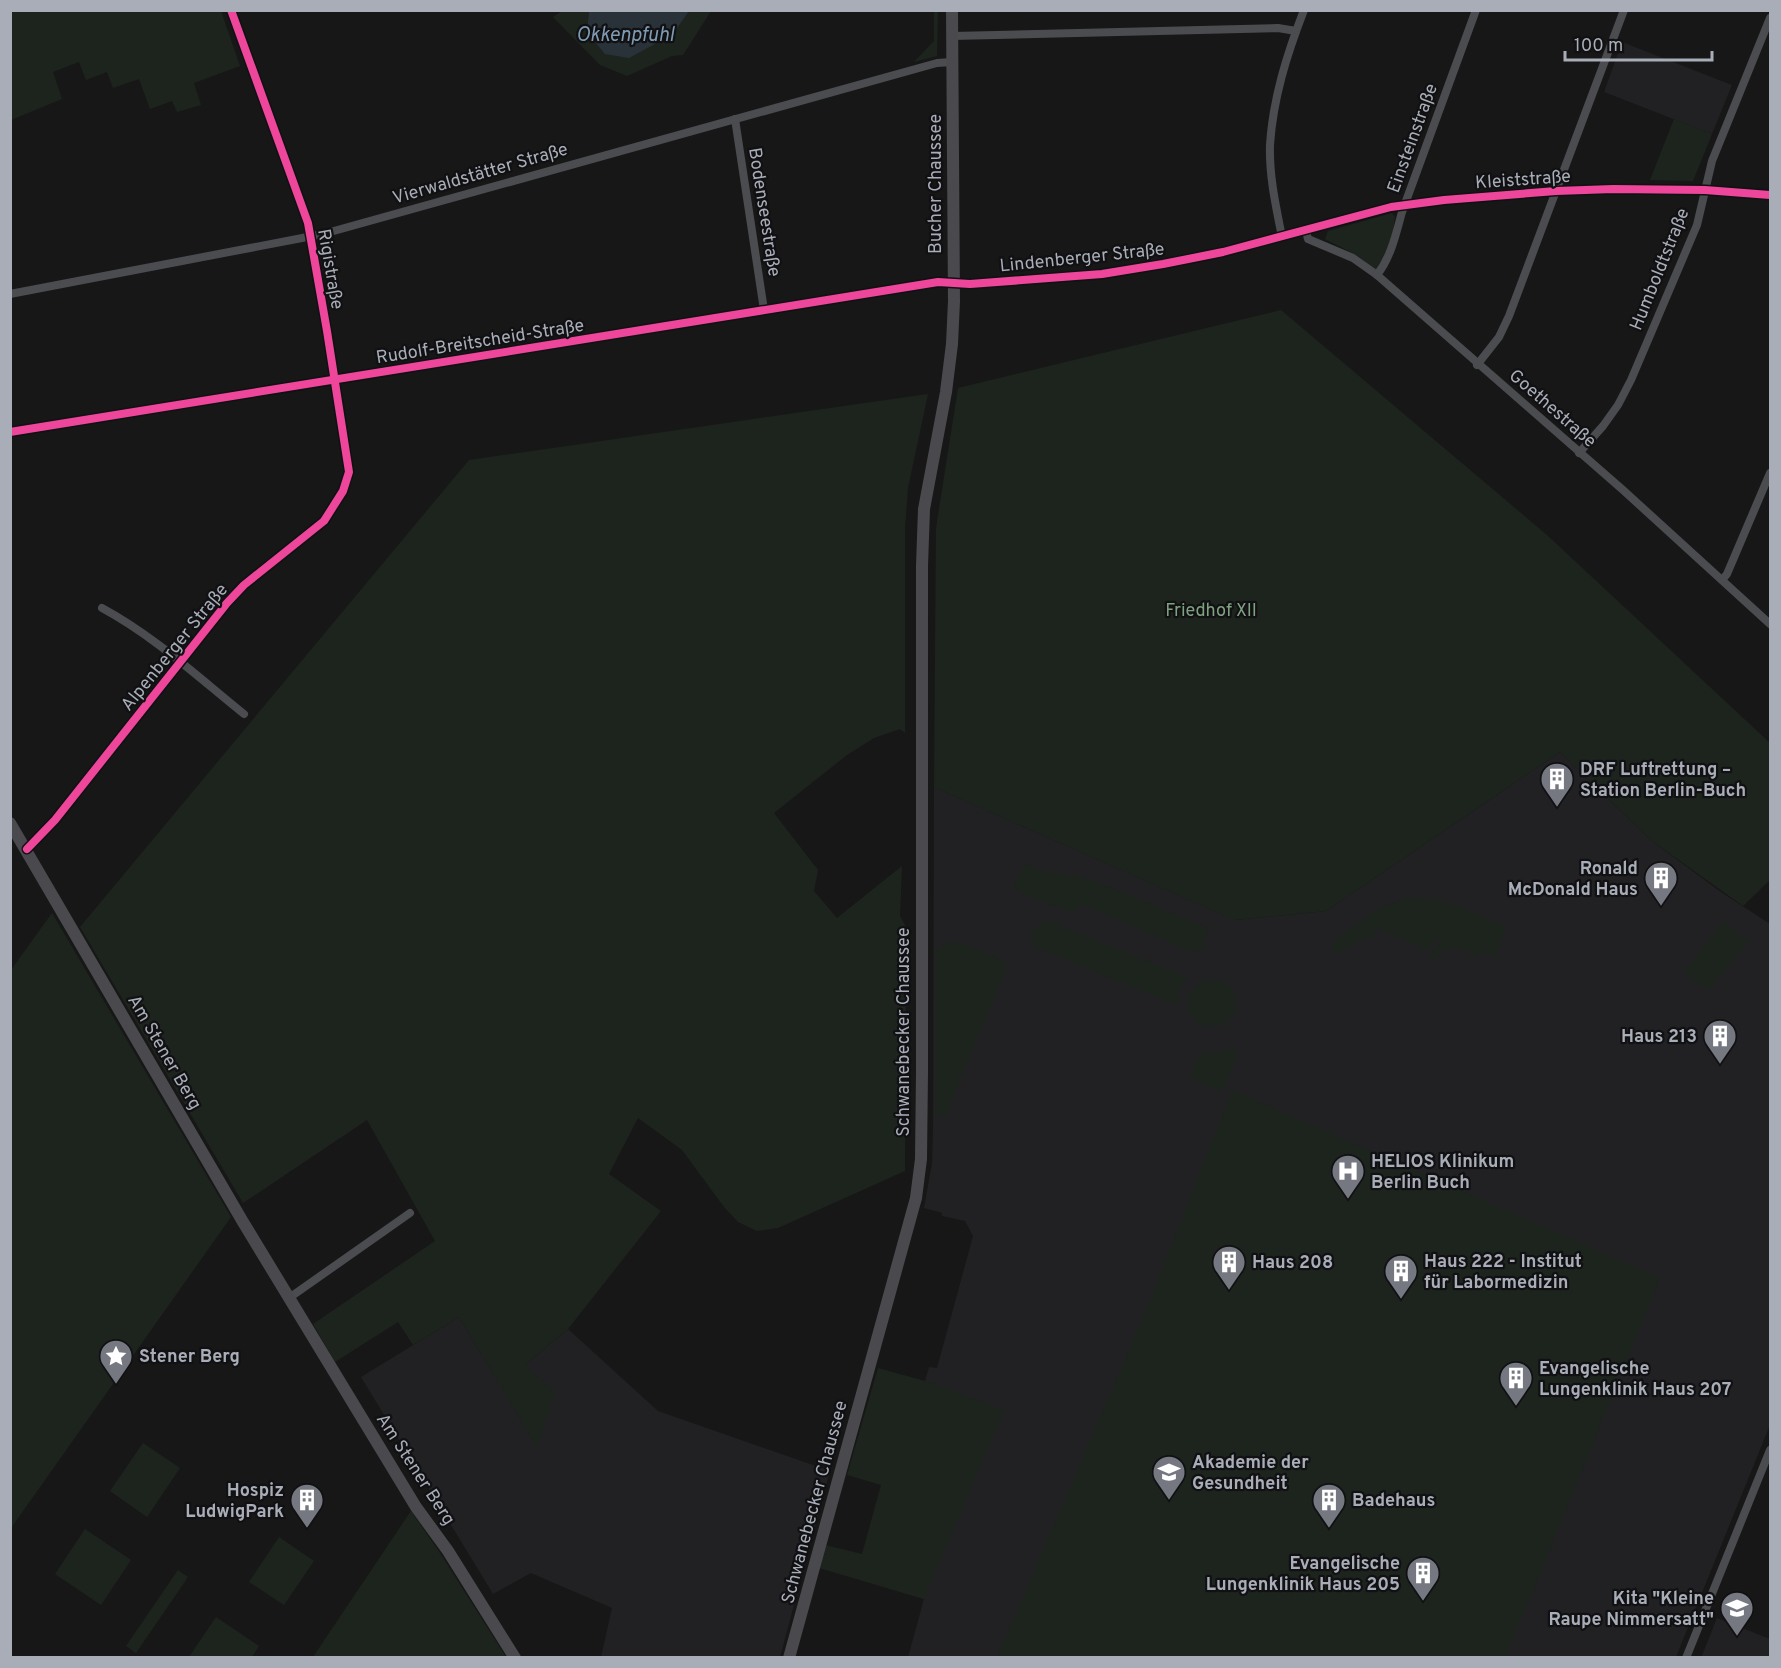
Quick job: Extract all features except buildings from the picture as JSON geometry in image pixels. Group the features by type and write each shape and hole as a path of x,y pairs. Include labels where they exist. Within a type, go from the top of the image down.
{"main road":[{"name":"Bucher Chaussee","path":"946,392 952,344 954,283 952,10"},
{"name":"Schwanebecker Chaussee","path":"789,1658 919,1182 922,1072 923,520 946,392"},
{"name":"Am Stener Berg","path":"10,823 243,1222 416,1507 448,1551 515,1658"}],"street":[{"name":"Rigistraße","path":"231,10 311,237 349,472"},
{"path":"1281,237 1270,145 1277,88 1304,10"},
{"name":"Einsteinstraße","path":"1377,275 1384,266 1476,10"},
{"path":"1477,365 1500,337 1509,316 1624,10"},
{"name":"Humboldtstraße","path":"1580,453 1618,405 1631,380 1697,225 1712,161 1770,18"},
{"path":"952,36 1278,28 1296,31"},
{"name":"Vierwaldstätter Straße","path":"10,294 311,237 937,63 952,62"},
{"name":"Bodenseestraße","path":"735,119 764,310"},
{"name":"Kleiststraße","path":"1281,237 1406,204 1556,191 1705,190 1770,195"},
{"name":"Goethestraße","path":"1306,231 1308,239 1353,258 1377,275 1770,624"},
{"name":"Lindenberger Straße","path":"954,283 970,284 1102,274 1187,260 1281,237"},
{"name":"Rudolf-Breitscheid-Straße","path":"10,432 938,282 954,283"},
{"name":"Alpenberger Straße","path":"27,849 55,820 244,585 324,521 343,491 349,472"},
{"path":"1722,580 1727,574 1770,473"},
{"name":"Alpenberger Straße","path":"102,608 130,623 244,714"},
{"path":"289,1298 410,1213"},
{"path":"1686,1658 1770,1450"}],"shaded area":[{"path":"1622,42 1732,85 1712,134 1604,92"},
{"name":"HELIOS Klinikum Berlin Buch","path":"1560,752 1652,841 1721,892 1770,924 1770,1425 1676,1657 908,1657 924,1599 868,1582 923,1381 925,1381 929,1367 937,1368 973,1236 965,1221 942,1216 942,1213 924,1208 932,1163 933,1128 934,787 1235,920 1326,911"},
{"path":"459,1317 537,1446 525,1365 568,1329 658,1411 830,1471 780,1657 601,1657 612,1608 531,1573 493,1594 361,1377"},
{"name":"Kita \"Kleine Raupe Nimmersatt\"","path":"1717,1618 1770,1639 1770,1657 1701,1658"}],"green space":[{"path":"11,10 221,11 240,66 194,83 201,105 177,112 172,101 150,109 139,79 113,88 107,72 86,80 79,62 53,72 62,99 11,120"},
{"path":"562,11 589,11 587,32 672,34 689,11 711,11 683,55 672,56 627,76 600,65 553,17"},
{"path":"934,11 938,11 937,56 914,62 934,41"},
{"path":"1674,119 1712,134 1693,181 1650,180"},
{"path":"1392,213 1395,217 1391,238 1387,253 1377,272 1358,256 1325,239 1328,231"},
{"name":"Friedhof XII","path":"1281,310 1547,535 1770,743 1770,880 1743,906 1652,841 1560,752 1326,911 1234,920 934,787 936,528 958,388"},
{"path":"928,394 908,488 905,528 905,733 900,729 874,738 847,755 774,813 818,870 814,891 837,918 902,866 900,916 906,927 905,1171 778,1228 757,1231 738,1222 724,1207 682,1150 638,1118 609,1174 661,1211 568,1329 525,1365 555,1393 537,1447 459,1317 413,1345 398,1322 335,1362 313,1324 435,1241 367,1120 243,1203 80,927 469,460"},
{"path":"1026,864 1042,870 1092,880 1208,928 1203,948 1193,952 1081,904 1073,912 1024,895 1013,886"},
{"path":"1407,898 1446,902 1507,927 1495,957 1483,951 1480,957 1461,949 1451,948 1436,958 1430,959 1437,944 1441,945 1443,941 1437,939 1436,943 1433,942 1430,947 1432,951 1378,929 1375,937 1364,938 1341,952 1336,953 1332,950 1334,941 1381,907"},
{"path":"52,913 231,1217 11,1528 11,970"},
{"path":"1724,921 1748,941 1708,991 1684,971"},
{"path":"1050,922 1187,977 1178,992 1176,1005 1038,948 1033,942 1032,932 1040,923"},
{"path":"956,941 1008,963 945,1117 936,1114 936,954 937,948"},
{"path":"1207,979 1217,979 1229,986 1236,998 1236,1008 1229,1020 1217,1027 1207,1027 1192,1016 1188,1008 1188,998 1199,983"},
{"path":"1232,1048 1238,1052 1222,1092 1193,1080 1191,1074 1200,1053 1217,1053"},
{"path":"1232,1090 1660,1278 1506,1657 997,1657 1150,1301"},
{"path":"878,1368 925,1381 1004,1410 924,1599 819,1568 825,1545 862,1554 881,1485 847,1475"},
{"path":"143,1443 180,1468 147,1517 110,1491"},
{"path":"411,1511 506,1657 313,1657"},
{"path":"85,1529 131,1560 101,1605 55,1574"},
{"path":"279,1537 314,1561 284,1605 249,1582"},
{"path":"178,1570 188,1577 136,1653 126,1646"},
{"path":"216,1617 259,1646 252,1657 189,1657"}],"water":[{"name":"Okkenpfuhl","path":"589,10 689,11 673,34 629,58 605,54 587,32"}],"cycle path":[{"path":"27,849 55,820 227,603 244,585 324,521 343,491 349,472 308,223 231,10"},
{"path":"10,432 938,282 970,284 1102,274 1223,252 1391,207 1444,200 1613,189 1705,190 1770,195"}],"place":[{"name":"DRF Luftrettung – Station Berlin-Buch","path":"1557,808"},
{"name":"Ronald McDonald Haus","path":"1661,907"},
{"name":"Haus 213","path":"1720,1065"},
{"name":"HELIOS Klinikum Berlin Buch","path":"1348,1200"},
{"name":"Haus 208","path":"1229,1291"},
{"name":"Haus 222 - Institut für Labormedizin","path":"1401,1300"},
{"name":"Stener Berg","path":"116,1385"},
{"name":"Evangelische Lungenklinik Haus 207","path":"1516,1407"},
{"name":"Akademie der Gesundheit","path":"1169,1501"},
{"name":"Hospiz LudwigPark","path":"307,1529"},
{"name":"Badehaus","path":"1329,1529"},
{"name":"Evangelische Lungenklinik Haus 205","path":"1423,1602"},
{"name":"Kita \"Kleine Raupe Nimmersatt\"","path":"1737,1637"}]}
